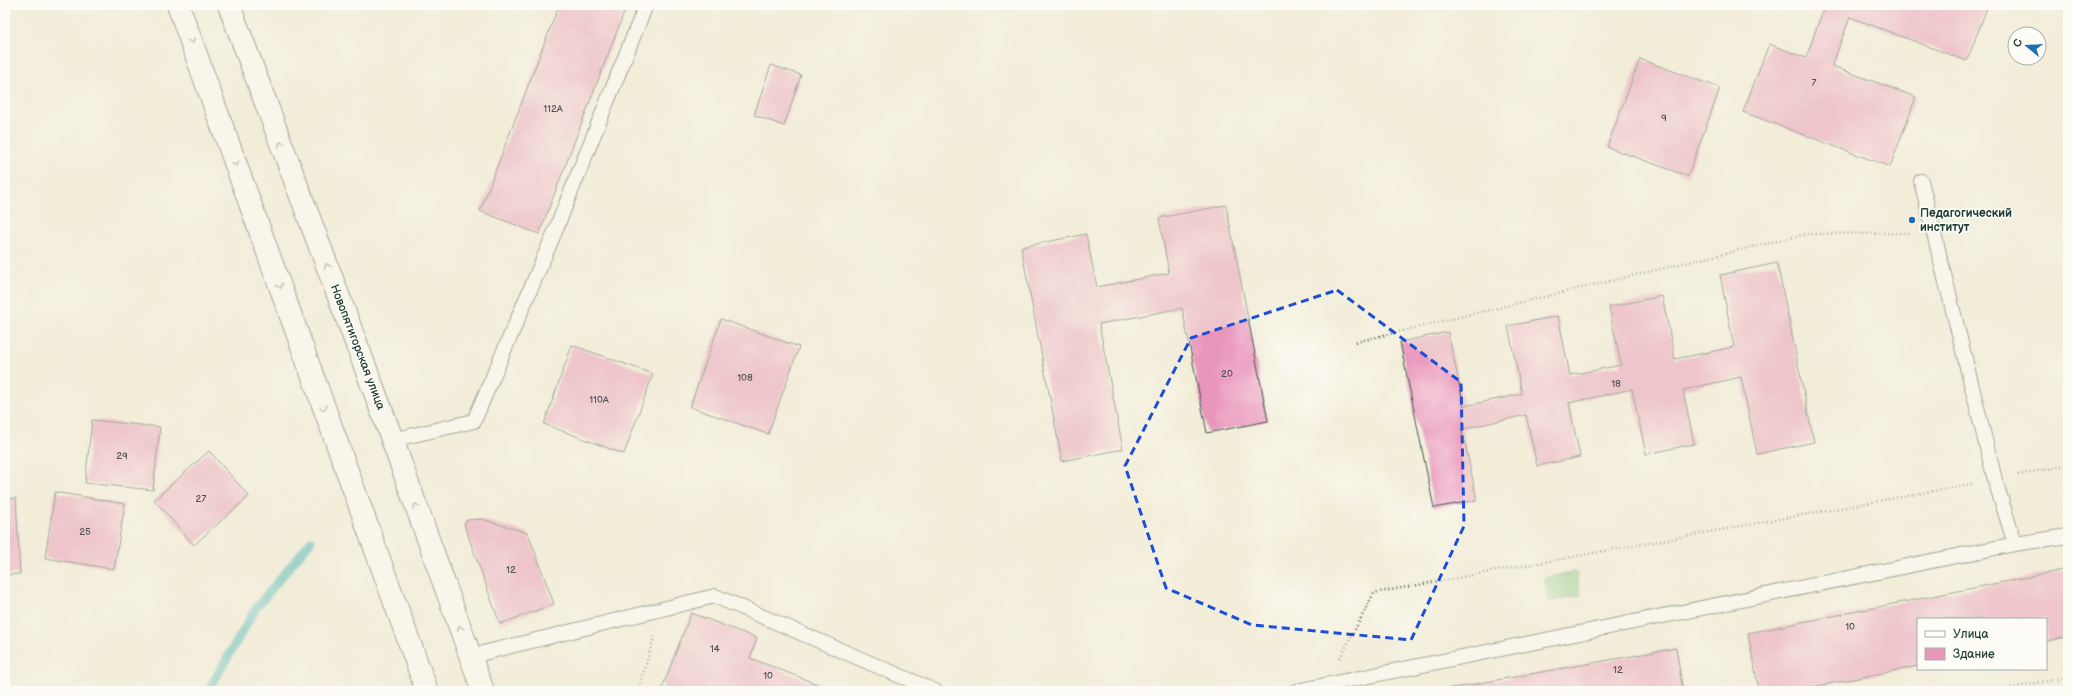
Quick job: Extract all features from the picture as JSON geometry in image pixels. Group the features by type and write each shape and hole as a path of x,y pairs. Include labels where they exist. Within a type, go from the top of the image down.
{"street":[{"path":"178,5 427,691"},
{"name":"Новопятигорская улица","path":"229,5 392,440 483,691"}],"lane":[{"path":"392,440 474,421 554,234 646,5"},
{"path":"1921,180 1932,232 1995,480 2015,544"},
{"path":"1296,691 2015,544 2068,536"},
{"path":"471,656 715,596 935,691"}],"path":[{"path":"1356,342 1806,234 1932,232"},
{"path":"1326,685 1374,593 1995,480 2068,465"},
{"path":"638,691 662,609"},
{"path":"1995,691 2068,677"}],"highlighted area":[{"path":"1337,290 1461,382 1464,526 1411,640 1252,625 1166,588 1125,466 1191,338"}],"green space":[{"path":"1576,571 1581,595 1549,602 1544,578"}],"building":[{"path":"559,5 627,5 539,234 480,211"},
{"path":"1811,5 1988,5 1967,61 1850,17 1832,66 1916,97 1890,167 1743,112 1769,44 1806,58 1823,10"},
{"path":"1640,59 1720,88 1688,176 1607,147"},
{"path":"771,65 801,75 784,126 754,115"},
{"path":"1226,205 1268,421 1207,433 1182,308 1099,324 1123,449 1062,461 1021,247 1086,234 1097,287 1169,273 1159,218"},
{"path":"1777,263 1814,442 1757,454 1741,377 1683,390 1694,444 1646,454 1632,389 1569,403 1580,457 1537,466 1526,415 1462,429 1477,500 1434,508 1400,342 1448,332 1464,406 1522,394 1508,326 1558,316 1570,375 1621,365 1609,307 1662,296 1675,359 1734,347 1720,275"},
{"path":"721,319 799,347 768,434 690,407"},
{"path":"572,345 653,374 624,454 544,424"},
{"path":"92,420 160,427 153,490 85,483"},
{"path":"209,451 249,496 194,545 154,500"},
{"path":"55,492 125,504 114,569 45,558"},
{"path":"16,498 20,574 5,575 5,499"},
{"path":"482,519 528,533 554,604 500,624 464,524 467,520"},
{"path":"2068,569 2068,637 2047,641 2047,618 1917,618 1917,666 1793,691 1759,691 1748,633"},
{"path":"691,613 757,638 750,658 835,691 661,691"},
{"path":"1676,648 1683,691 1441,691 1441,690"}],"waterway":[{"path":"208,691 256,608 311,541"}],"place":[{"name":"Педагогический институт","path":"1912,220"}]}
